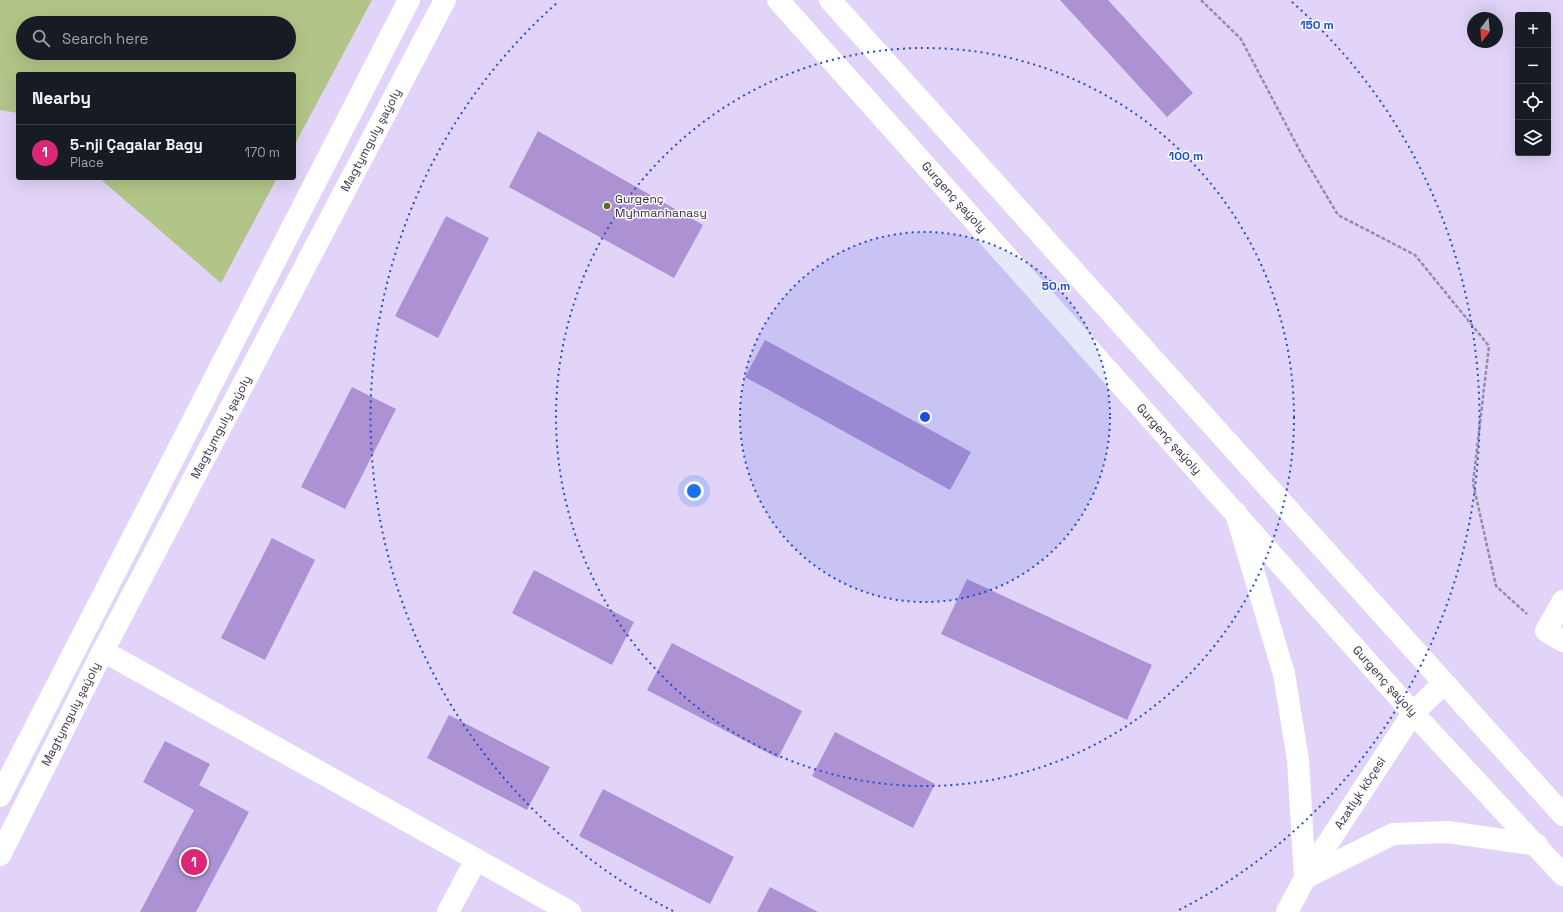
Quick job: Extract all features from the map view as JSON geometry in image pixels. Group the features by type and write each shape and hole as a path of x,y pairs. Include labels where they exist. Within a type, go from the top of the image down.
{"main road":[{"path":"0,796 409,0"},
{"name":"Magtymguly şaýoly","path":"0,855 103,651 445,0"},
{"name":"Gurgenç şaýoly","path":"778,0 1413,713 1563,875"},
{"path":"830,0 1563,815"},
{"path":"1236,513 1284,674 1298,760 1305,878 1393,834 1448,832 1536,845"},
{"path":"1554,636 1563,601"},
{"path":"103,651 570,912"},
{"name":"Azatlyk köçesi","path":"1287,912 1305,878 1413,713 1444,683"},
{"path":"448,912 476,860"}],"path":[{"path":"1201,0 1241,39 1301,153 1338,214 1415,255 1489,346 1473,483 1496,586 1554,636"}],"green space":[{"path":"0,0 372,0 296,142 296,72 16,72 16,113 0,110"},
{"path":"101,180 276,180 221,283"}],"building":[{"path":"1060,0 1108,0 1193,93 1167,117"},
{"name":"Gurgenç Myhmanhanasy","path":"538,131 703,225 674,278 509,187"},
{"path":"446,216 489,238 438,338 395,316"},
{"path":"765,340 971,452 950,490 745,377"},
{"path":"352,387 396,409 345,509 301,487"},
{"path":"272,538 315,560 265,660 221,638"},
{"path":"534,570 634,622 612,665 512,613"},
{"path":"967,579 1152,665 1127,720 941,634"},
{"path":"672,643 802,711 778,758 647,690"},
{"path":"449,715 550,767 527,810 427,758"},
{"path":"835,732 935,784 913,828 812,776"},
{"path":"165,741 210,764 199,785 249,812 196,912 140,912 194,810 143,782"},
{"path":"603,789 734,857 710,904 579,836"},
{"path":"770,887 818,912 757,912"}],"place":[{"name":"Gurgenç Myhmanhanasy","path":"607,206"},
{"name":"5-nji Çagalar Bagy","path":"194,862"}]}
